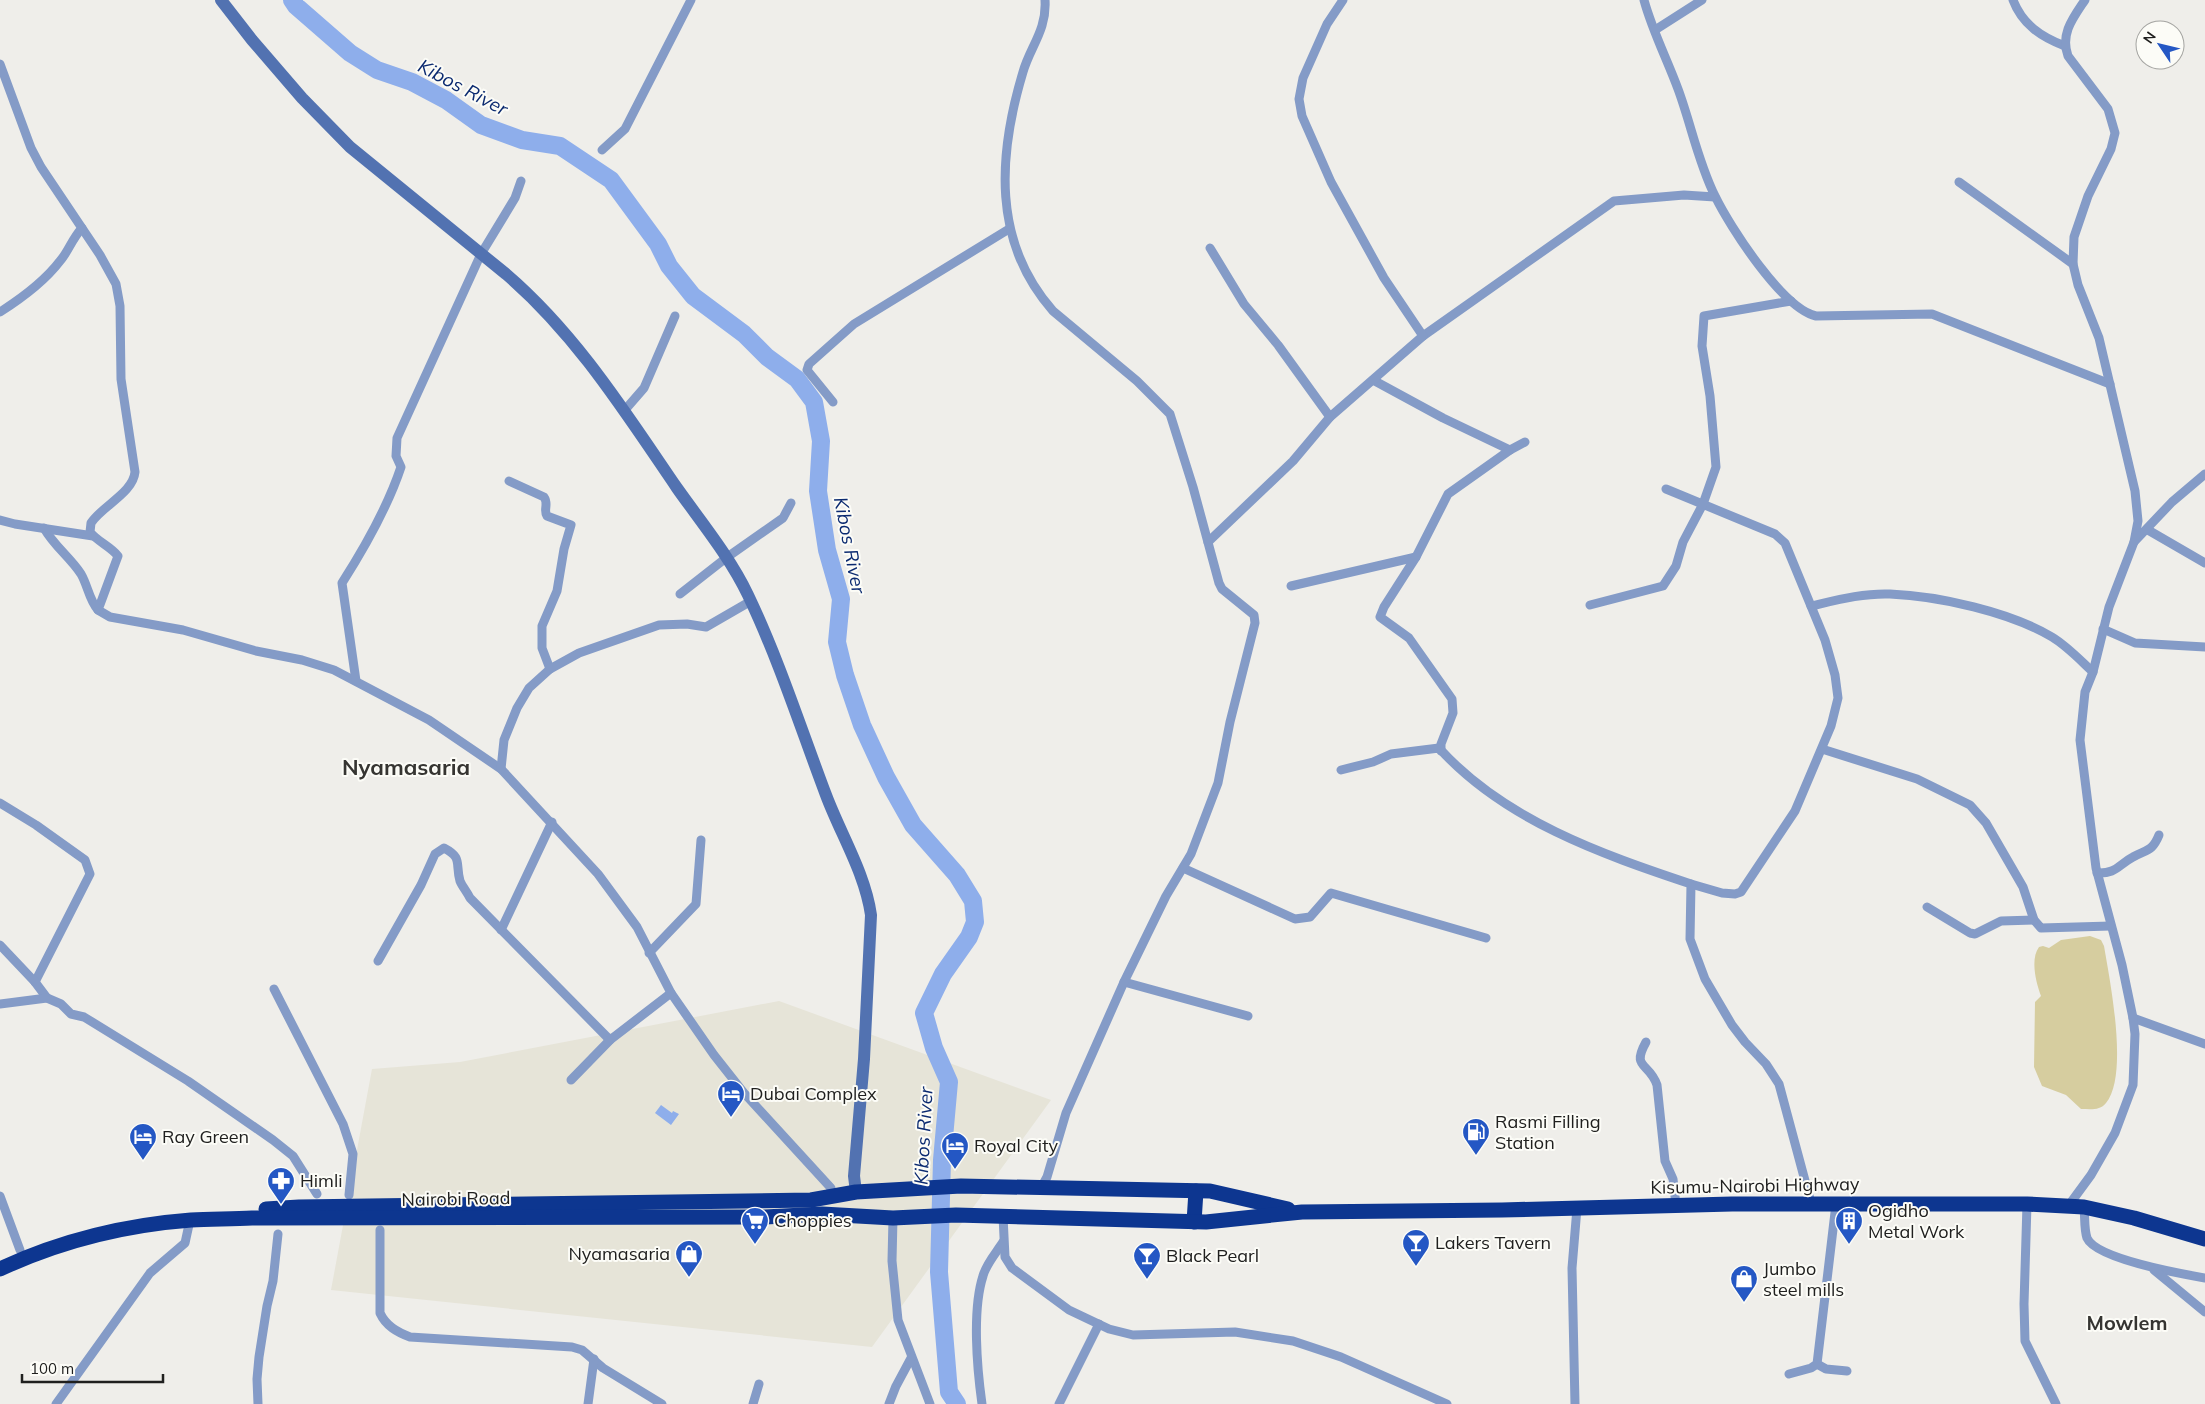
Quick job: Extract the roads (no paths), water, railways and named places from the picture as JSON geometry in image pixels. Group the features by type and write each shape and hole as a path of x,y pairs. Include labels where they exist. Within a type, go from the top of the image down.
{"highway":[{"name":"Nairobi Road","path":"0,1260 20,1250 151,1218 290,1207 802,1200 856,1192 961,1186 1210,1191 1302,1212"},
{"path":"1194,1222 1196,1191"},
{"name":"Kisumu-Nairobi Highway","path":"1302,1212 1811,1203 2027,1204 2076,1206 2134,1218 2205,1239"},
{"name":"Nairobi Road","path":"0,1269 32,1254 79,1239 133,1227 190,1220 252,1218 765,1217 822,1214 893,1218 956,1214 1194,1222 1302,1212"}],"main road":[{"path":"221,0 302,98 338,136 527,292 557,323 586,358 624,411 726,558 751,601 773,654 833,815 869,898 871,915 864,1059 854,1176 856,1192"}],"street":[{"path":"602,150 625,129 691,0"},
{"path":"1041,1188 1066,1113 1124,982 1166,896 1191,854 1218,783 1230,722 1255,623 1254,615 1222,589 1174,420 1137,381 1052,311 1023,270 1009,229 1005,196 1005,154 1023,70 1038,39 1045,14 1046,0"},
{"path":"1344,0 1327,24 1303,78 1300,99 1302,116 1331,182 1384,278 1424,336"},
{"path":"1644,0 1681,97 1697,149 1715,196 1771,282 1791,301 1806,313 1816,316 1932,314 2110,384"},
{"path":"1655,30 1702,0"},
{"path":"2013,0 2023,18 2034,30 2044,38 2064,46"},
{"path":"2085,0 2066,34 2064,46 2068,56 2108,109 2115,133 2111,149 2088,196 2074,237 2074,264 2078,285 2099,338 2135,492 2138,521 2134,542 2109,607 2093,672 2085,692 2080,740 2097,873 2122,965 2134,1018 2135,1034 2133,1085 2115,1133 2090,1175 2076,1206 2087,1238 2094,1247 2152,1269 2205,1278"},
{"path":"0,64 31,148 60,198 82,228 116,284 120,306 121,379 135,472 134,477 124,491 91,522 90,532 93,536"},
{"path":"356,681 342,583 369,541 397,479 401,467 396,456 397,438 481,254 515,198 521,180"},
{"path":"1959,182 2074,264"},
{"path":"1208,542 1293,461 1330,418 1424,336 1614,201 1684,195 1715,196"},
{"path":"0,312 30,291 62,260 69,245 82,228"},
{"path":"833,402 808,370 809,364 854,324 1009,229"},
{"path":"1210,248 1244,304 1278,345 1330,418"},
{"path":"1590,604 1663,586 1676,566 1683,542 1703,504 1716,467 1710,396 1702,346 1704,316 1791,301"},
{"path":"624,411 644,388 675,316"},
{"path":"1373,380 1443,418 1510,450"},
{"path":"1441,751 1441,744 1452,713 1452,698 1409,638 1380,617 1384,607 1416,557 1448,494 1510,450 1525,442"},
{"path":"2134,542 2148,530 2172,502 2205,474"},
{"path":"509,481 544,497 547,516 571,525 564,549 557,591 542,626 542,648 550,670"},
{"path":"1341,770 1373,762 1391,754 1438,748 1446,758 1499,800 1547,828 1621,861 1722,893 1735,894 1741,892 1795,811 1822,750 1831,726 1838,698 1835,675 1826,640 1785,543 1780,537 1666,489"},
{"path":"680,594 726,558 783,518 791,503"},
{"path":"0,520 93,536 108,545 118,556 98,610"},
{"path":"44,528 54,545 80,573 93,604 98,610 110,617 183,630 256,651 302,660 334,670 429,720 501,769 598,874 637,927 671,993 714,1055 744,1094 831,1188"},
{"path":"2148,530 2205,563"},
{"path":"1291,586 1416,557"},
{"path":"1811,606 1850,597 1890,594 1945,601 2010,618 2052,637 2093,672"},
{"path":"501,769 504,740 517,708 529,688 550,670 579,653 659,625 687,624 706,627 751,601"},
{"path":"2103,629 2135,643 2205,647"},
{"path":"1822,750 1917,779 1970,805 1986,823 2023,887 2034,920 2041,928 2111,926"},
{"path":"0,803 36,825 85,860 90,874 35,982"},
{"path":"501,930 552,822"},
{"path":"2097,873 2106,874 2132,857 2144,853 2155,844 2159,835"},
{"path":"649,953 696,904 702,840"},
{"path":"378,961 422,884 435,854 444,848 454,853 458,860 460,882 470,898 610,1040"},
{"path":"1183,868 1295,919 1310,917 1330,894 1486,938"},
{"path":"1691,884 1690,939 1705,979 1732,1024 1745,1042 1766,1064 1779,1084 1811,1203"},
{"path":"1927,907 1970,933 1975,934 2000,921 2034,920"},
{"path":"0,945 35,982 47,998 61,1004 71,1014 84,1017 188,1081 273,1140 293,1156 317,1194"},
{"path":"1124,982 1248,1016"},
{"path":"274,989 312,1068 334,1106 348,1139 353,1159 349,1196"},
{"path":"571,1080 610,1040 671,993"},
{"path":"0,1004 47,998"},
{"path":"2134,1018 2205,1044"},
{"path":"1646,1042 1639,1056 1640,1061 1654,1077 1657,1085 1665,1161 1673,1179 1676,1205"},
{"path":"0,1196 20,1250"},
{"path":"1789,1374 1811,1368 1817,1364 1836,1204"},
{"path":"2027,1204 2024,1304 2026,1341 2056,1404"},
{"path":"1575,1404 1572,1268 1577,1208"},
{"path":"1003,1216 1005,1257 1012,1268 1069,1310 1099,1324 1133,1335 1235,1332 1293,1341 1340,1357 1435,1402 1447,1404"},
{"path":"893,1218 892,1261 898,1320 930,1404"},
{"path":"56,1404 150,1274 185,1242 190,1220"},
{"path":"380,1230 380,1313 383,1320 400,1333 410,1337 572,1347 582,1350 603,1368 662,1404"},
{"path":"258,1404 259,1357 273,1281 278,1234"},
{"path":"982,1404 977,1370 979,1297 983,1275 1003,1242"},
{"path":"2152,1269 2205,1312"},
{"path":"1059,1404 1099,1324"},
{"path":"889,1404 911,1358"},
{"path":"588,1404 594,1359"},
{"path":"1817,1364 1826,1369 1847,1371"},
{"path":"753,1404 759,1384"}],"water":[{"path":"661,1105 672,1113 673,1111 679,1114 671,1125 655,1113"}],"waterway":[{"name":"Kibos River","path":"292,0 296,6 350,53 377,70 412,82 446,100 481,125 522,140 560,146 611,180 658,244 669,266 693,296 744,334 767,357 797,379 814,402 821,441 818,491 827,550 841,599 837,642 845,675 862,725 886,777 913,825 957,875 973,901 975,922 969,937 943,974 924,1013 934,1048 949,1082 942,1160 939,1272 949,1392 957,1404"}],"place":[{"name":"Dubai Complex","path":"731,1118"},
{"name":"Rasmi Filling Station","path":"1476,1156"},
{"name":"Ray Green","path":"143,1161"},
{"name":"Royal City","path":"955,1170"},
{"name":"Himli","path":"281,1205"},
{"name":"Choppies","path":"755,1245"},
{"name":"Ogidho Metal Work","path":"1849,1245"},
{"name":"Lakers Tavern","path":"1416,1267"},
{"name":"Nyamasaria","path":"689,1278"},
{"name":"Black Pearl","path":"1147,1280"},
{"name":"Jumbo steel mills","path":"1744,1303"}],"district":[{"name":"Nyamasaria","path":"406,767"},
{"name":"Mowlem","path":"2127,1323"}]}
